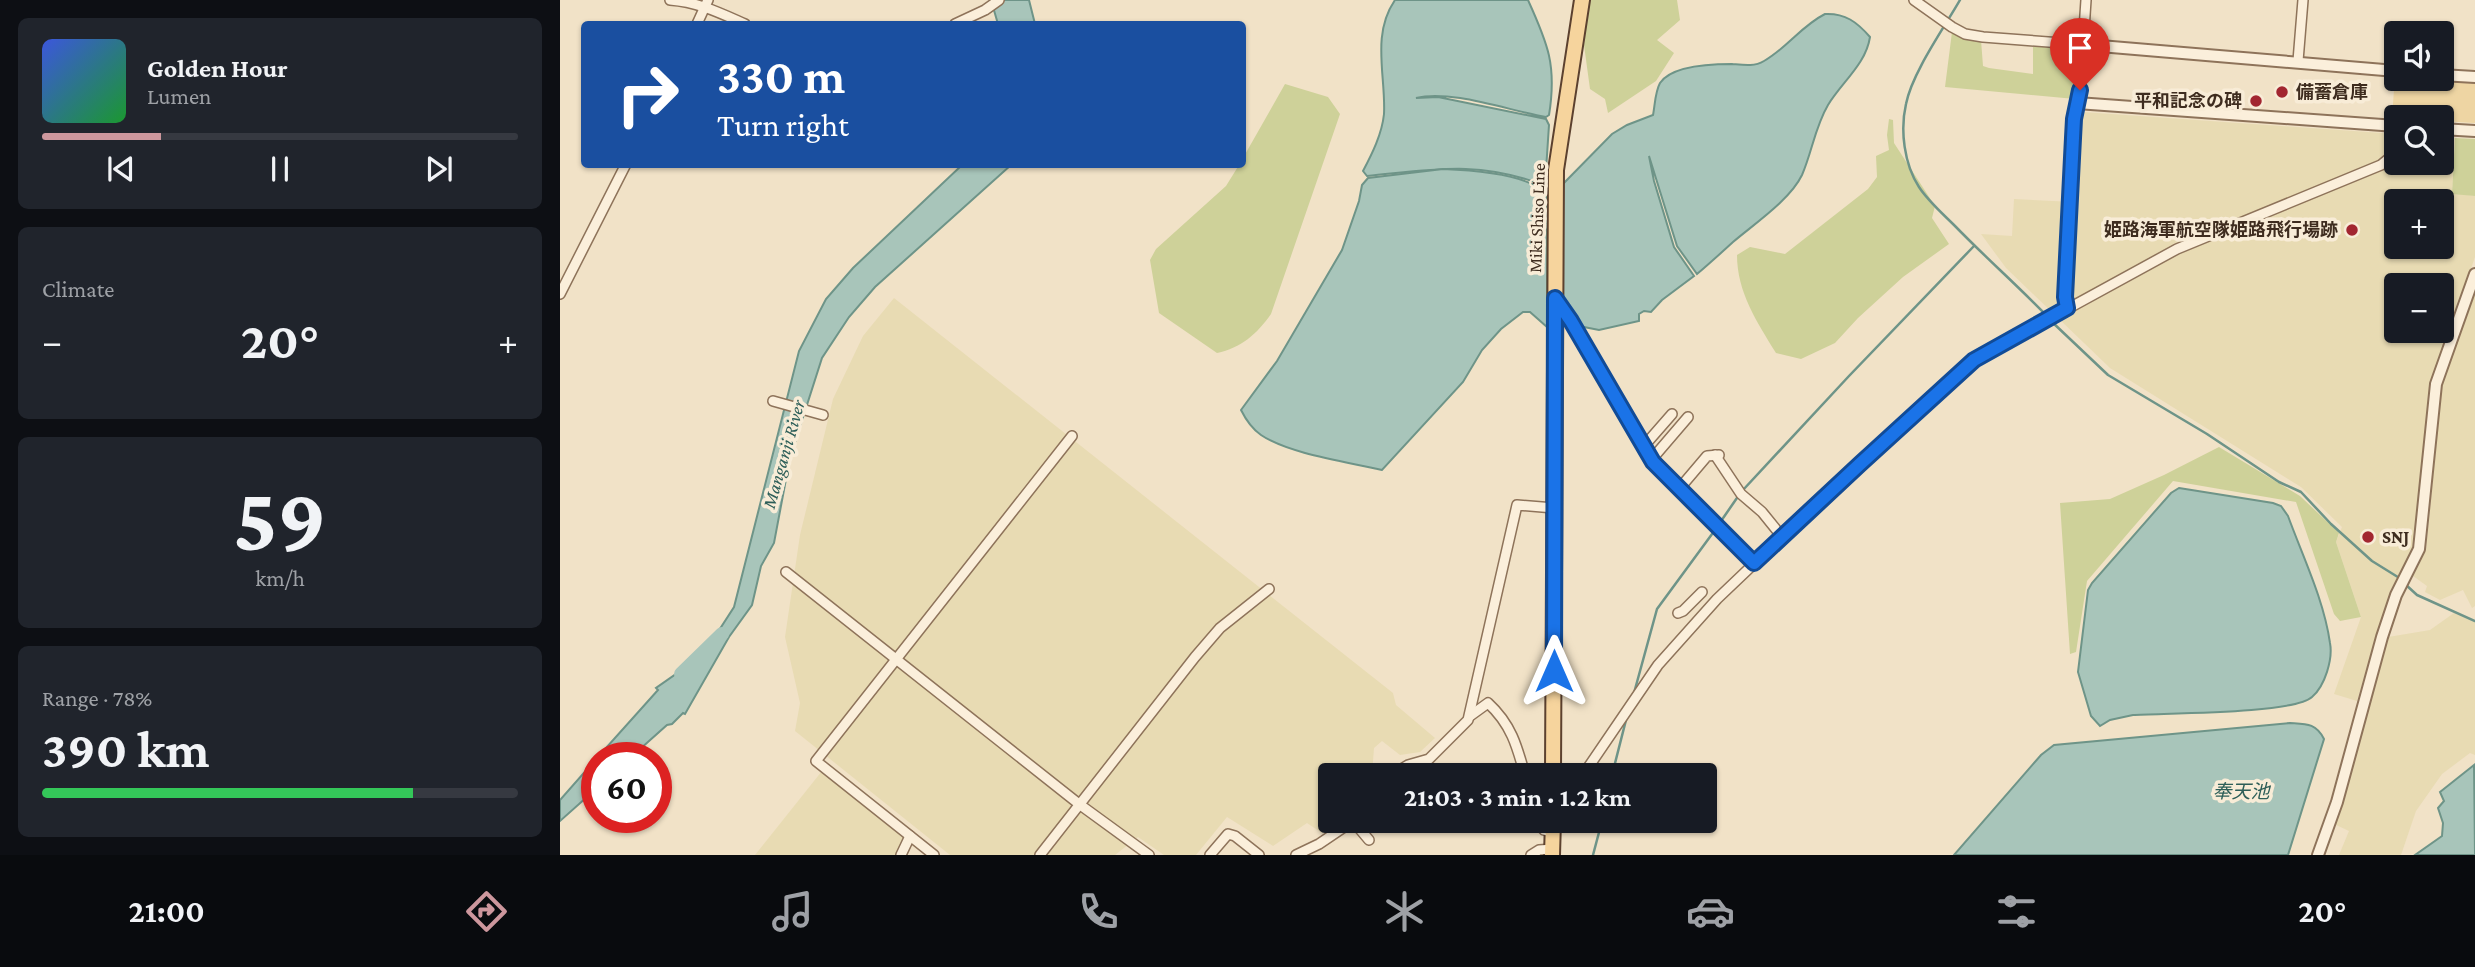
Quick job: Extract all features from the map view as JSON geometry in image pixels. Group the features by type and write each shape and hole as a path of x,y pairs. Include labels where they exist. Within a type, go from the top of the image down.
{"main road":[{"name":"Miki Shiso Line","path":"1553,763 1556,170 1582,0"},
{"path":"1553,833 1553,852"}],"street":[{"path":"670,0 707,3 740,21"},
{"path":"1914,0 1965,34 1983,37 2384,70"},
{"path":"2067,308 2067,240 2077,103 2085,45 2086,0"},
{"path":"2298,61 2303,0"},
{"path":"698,21 707,3"},
{"path":"961,21 995,3"},
{"path":"2454,76 2475,77"},
{"path":"2077,103 2384,125"},
{"path":"2454,130 2475,131"},
{"path":"1591,763 1658,665 1711,604 1974,360 2177,249 2384,163"},
{"path":"560,294 624,168"},
{"path":"2318,855 2337,802 2382,637 2418,549 2436,384 2475,274"},
{"path":"1555,298 1651,459 1754,563"},
{"path":"773,401 820,414"},
{"path":"1644,446 1672,414"},
{"path":"1651,459 1688,417"},
{"path":"934,855 816,761 1072,436"},
{"path":"1679,489 1707,456 1718,455 1741,494 1762,512 1783,538"},
{"path":"1470,716 1517,505 1553,508"},
{"path":"786,572 898,658 1079,804 1149,855"},
{"path":"1040,855 1220,628 1269,589"},
{"path":"1695,623 1681,612 1700,589 1711,604"},
{"path":"1415,763 1429,759 1470,716 1488,703 1515,738 1522,763"},
{"path":"1296,855 1335,833"},
{"path":"1363,833 1369,840"},
{"path":"1210,855 1228,834 1235,836 1259,855"},
{"path":"901,855 910,836"},
{"path":"1531,855 1539,850 1553,852"}],"shaded area":[{"path":"2083,112 2384,133 2384,175 2453,175 2452,189 2384,189 2384,259 2454,259 2454,193 2475,196 2475,257 2454,318 2454,273 2384,273 2384,343 2445,343 2432,381 2412,550 2390,591 2357,701 2334,694 2361,617 2336,542 2342,527 2301,487 2110,368 2006,268 1981,234 2012,236 2014,199 2074,202"},
{"path":"2475,288 2475,606 2472,608 2463,590 2440,600 2425,592 2427,586 2413,576 2426,549 2442,386"},
{"path":"894,298 1393,693 1396,705 1435,738 1420,752 1400,755 1382,741 1374,748 1373,763 1318,763 1318,830 1307,823 1273,846 1227,817 1196,855 1164,855 1138,837 1115,855 950,855 795,731 800,703 785,637 800,535 833,399 863,336"},
{"path":"2454,613 2475,622 2475,755 2470,753 2442,774 2416,811 2401,855 2339,855 2349,831 2334,824 2388,637 2430,630"},
{"path":"822,771 905,837 896,855 755,855"}],"green space":[{"path":"1589,0 1677,0 1680,20 1657,40 1674,53 1656,81 1608,113 1605,99 1590,89 1584,45"},
{"path":"1952,32 1981,40 1983,66 1989,68 2033,74 2033,46 2074,50 2075,99 1945,87"},
{"path":"1285,84 1328,97 1340,114 1271,314 1248,339 1234,348 1217,353 1159,313 1150,260 1156,249 1226,186 1237,168 1246,168 1246,153"},
{"path":"1889,119 1893,120 1894,143 1935,206 1932,218 1949,244 1903,277 1835,343 1801,359 1776,353 1744,294 1737,255 1750,247 1785,254 1868,189 1877,177 1876,156 1889,150"},
{"path":"2455,138 2475,139 2475,196 2454,194"},
{"path":"2219,447 2300,496 2339,533 2336,542 2361,617 2340,621 2334,614 2296,502 2173,481 2087,581 2076,652 2070,654 2060,503 2110,499"}],"sand":[{"path":"2454,80 2475,81 2475,123 2454,122 2454,105 2393,105 2394,91 2454,91"}],"water":[{"path":"991,0 1029,0 1034,21 997,21"},
{"path":"1395,0 1528,0 1549,56 1552,83 1549,115 1546,117 1463,98 1430,96 1416,98 1438,97 1546,119 1549,125 1546,170 1541,175 1543,182 1540,184 1474,169 1367,176 1363,171 1379,136 1384,114 1381,56 1383,27"},
{"path":"1825,14 1839,15 1860,27 1870,37 1868,47 1824,113 1802,175 1789,193 1697,274 1677,246 1649,156 1674,247 1694,276 1662,300 1651,312 1644,311 1639,314 1639,321 1599,330 1579,326 1563,298 1562,185 1612,134 1653,115 1658,87 1666,77 1683,69 1704,65 1760,63"},
{"path":"959,168 1008,168 875,287 849,317 822,358 790,458 774,543 761,566 752,605 729,637 685,714 648,742 611,742 658,690 656,688 703,655 734,607 799,351 826,299 853,268"},
{"path":"1443,169 1483,172 1513,178 1538,187 1547,194 1547,327 1530,312 1523,312 1501,329 1482,350 1463,382 1382,470 1303,452 1261,435 1249,424 1241,410 1277,361 1342,250 1362,185 1368,178"},
{"path":"2179,488 2281,506 2288,516 2323,611 2331,649 2327,672 2317,692 2300,703 2256,710 2133,715 2110,720 2100,726 2091,716 2078,672 2088,590 2171,493"},
{"name":"奉天池","path":"2290,723 2314,727 2324,739 2288,855 1954,855 2041,755 2054,745"},
{"path":"2474,765 2475,855 2415,855 2442,836 2443,823 2438,808 2444,801 2440,792"},
{"path":"581,776 581,802 560,821 560,800"}],"waterway":[{"path":"1960,0 1909,92 1903,125 1910,168 1927,197 2047,316"},
{"path":"1743,490 1974,246"},
{"path":"2051,321 2108,375 2207,434 2279,482 2301,492 2372,561 2401,579"},
{"path":"1719,524 1739,495"},
{"path":"1634,693 1657,609 1715,530"},
{"path":"2405,584 2417,595 2475,621"},
{"name":"Manganji River","path":"681,674 722,634"},
{"path":"1615,763 1626,720"},
{"path":"1593,855 1599,833"}],"place":[{"name":"備蓄倉庫","path":"2282,92"},
{"name":"平和記念の碑","path":"2256,101"},
{"name":"姫路海軍航空隊姫路飛行場跡","path":"2352,230"},
{"name":"SNJ","path":"2368,537"}],"route":[{"path":"1554,671 1555,298 1653,462 1754,563 1974,360 2067,308 2065,297 2074,119 2080,90"}]}
